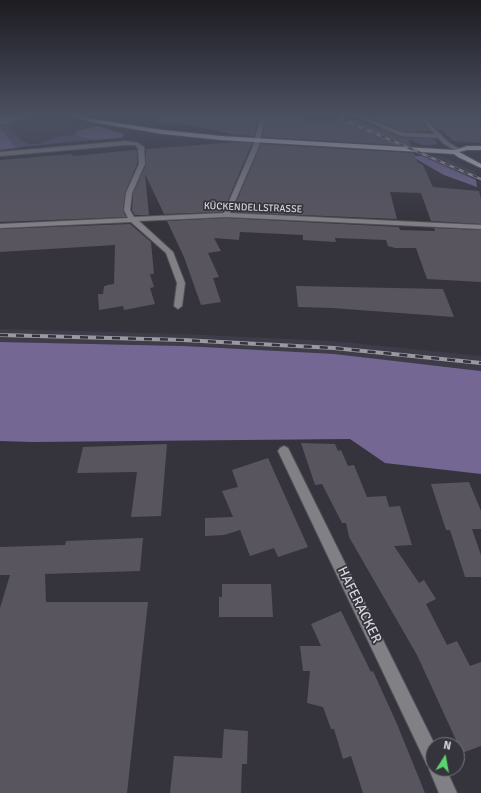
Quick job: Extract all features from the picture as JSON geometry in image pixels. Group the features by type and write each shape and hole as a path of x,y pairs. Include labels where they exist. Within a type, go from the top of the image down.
{"main road":[{"path":"458,153 460,156 481,166"}],"street":[{"path":"0,154 11,153"},
{"path":"141,153 142,164 129,192 127,210 132,219 169,252 181,284 178,306"},
{"path":"226,215 252,153"},
{"name":"KÜCKENDELLSTRASSE","path":"0,226 226,215 481,227"},
{"name":"HAFERACKER","path":"284,451 425,742"},
{"path":"441,777 448,793"}],"shaded area":[{"path":"411,156 422,156 476,180 477,187 444,175"},
{"path":"422,156 441,156 476,172 476,180"},
{"path":"0,329 183,334 333,341 481,356 481,371 442,366 183,346 0,342"},
{"path":"0,342 183,346 334,354 481,371 481,474 385,463 350,439 0,441"}],"building":[{"path":"105,153 137,153 137,164 125,193 123,210 126,217 0,222 0,160 72,154 73,156"},
{"path":"146,153 248,153 223,212 164,214 145,174 149,215 135,215 132,210 133,193 146,165"},
{"path":"257,153 414,153 417,162 423,165 433,187 479,191 481,199 481,224 431,221 421,193 390,192 397,219 232,212"},
{"path":"226,218 399,227 400,230 435,231 434,228 481,230 481,282 427,279 416,248 395,248 388,246 386,240 335,238 336,242 303,240 303,235 240,232 239,240 214,238 221,251 208,253 219,277 213,278 221,302 201,305 184,257 167,221"},
{"path":"130,224 151,242 154,274 150,274 154,287 150,288 155,304 124,310 123,306 99,310 98,294 103,294 104,286 114,284 115,245 0,252 0,229"},
{"path":"296,286 443,289 454,317 298,307"},
{"path":"301,443 335,444 338,451 341,450 348,466 354,465 367,497 386,496 389,507 400,506 412,545 394,546 419,583 424,580 436,599 426,604 447,645 457,641 470,666 481,662 481,746 465,752 465,737 455,737 417,655 349,537 346,523 342,523 322,484 315,485"},
{"path":"167,444 161,516 131,517 137,472 77,473 83,447"},
{"path":"268,458 308,547 278,557 274,548 250,556 240,530 224,535 205,536 205,518 233,517 222,491 238,487 232,470"},
{"path":"469,482 481,511 481,529 472,529 481,555 481,577 465,577 450,530 446,530 431,484"},
{"path":"143,538 140,571 45,574 46,602 148,602 127,793 0,793 0,608 10,575 0,575 0,547 65,545 66,541"},
{"path":"222,584 271,584 273,617 219,617 219,597 222,597"},
{"path":"341,611 371,672 373,671 397,724 425,793 363,793 351,756 343,759 334,729 331,729 323,707 307,703 310,671 303,671 300,646 321,646 311,624"},
{"path":"224,729 248,731 247,764 242,764 241,793 170,793 174,756 222,758"}],"railway":[{"path":"421,153 481,179"},
{"path":"0,335 183,340 334,348 481,363"}]}
